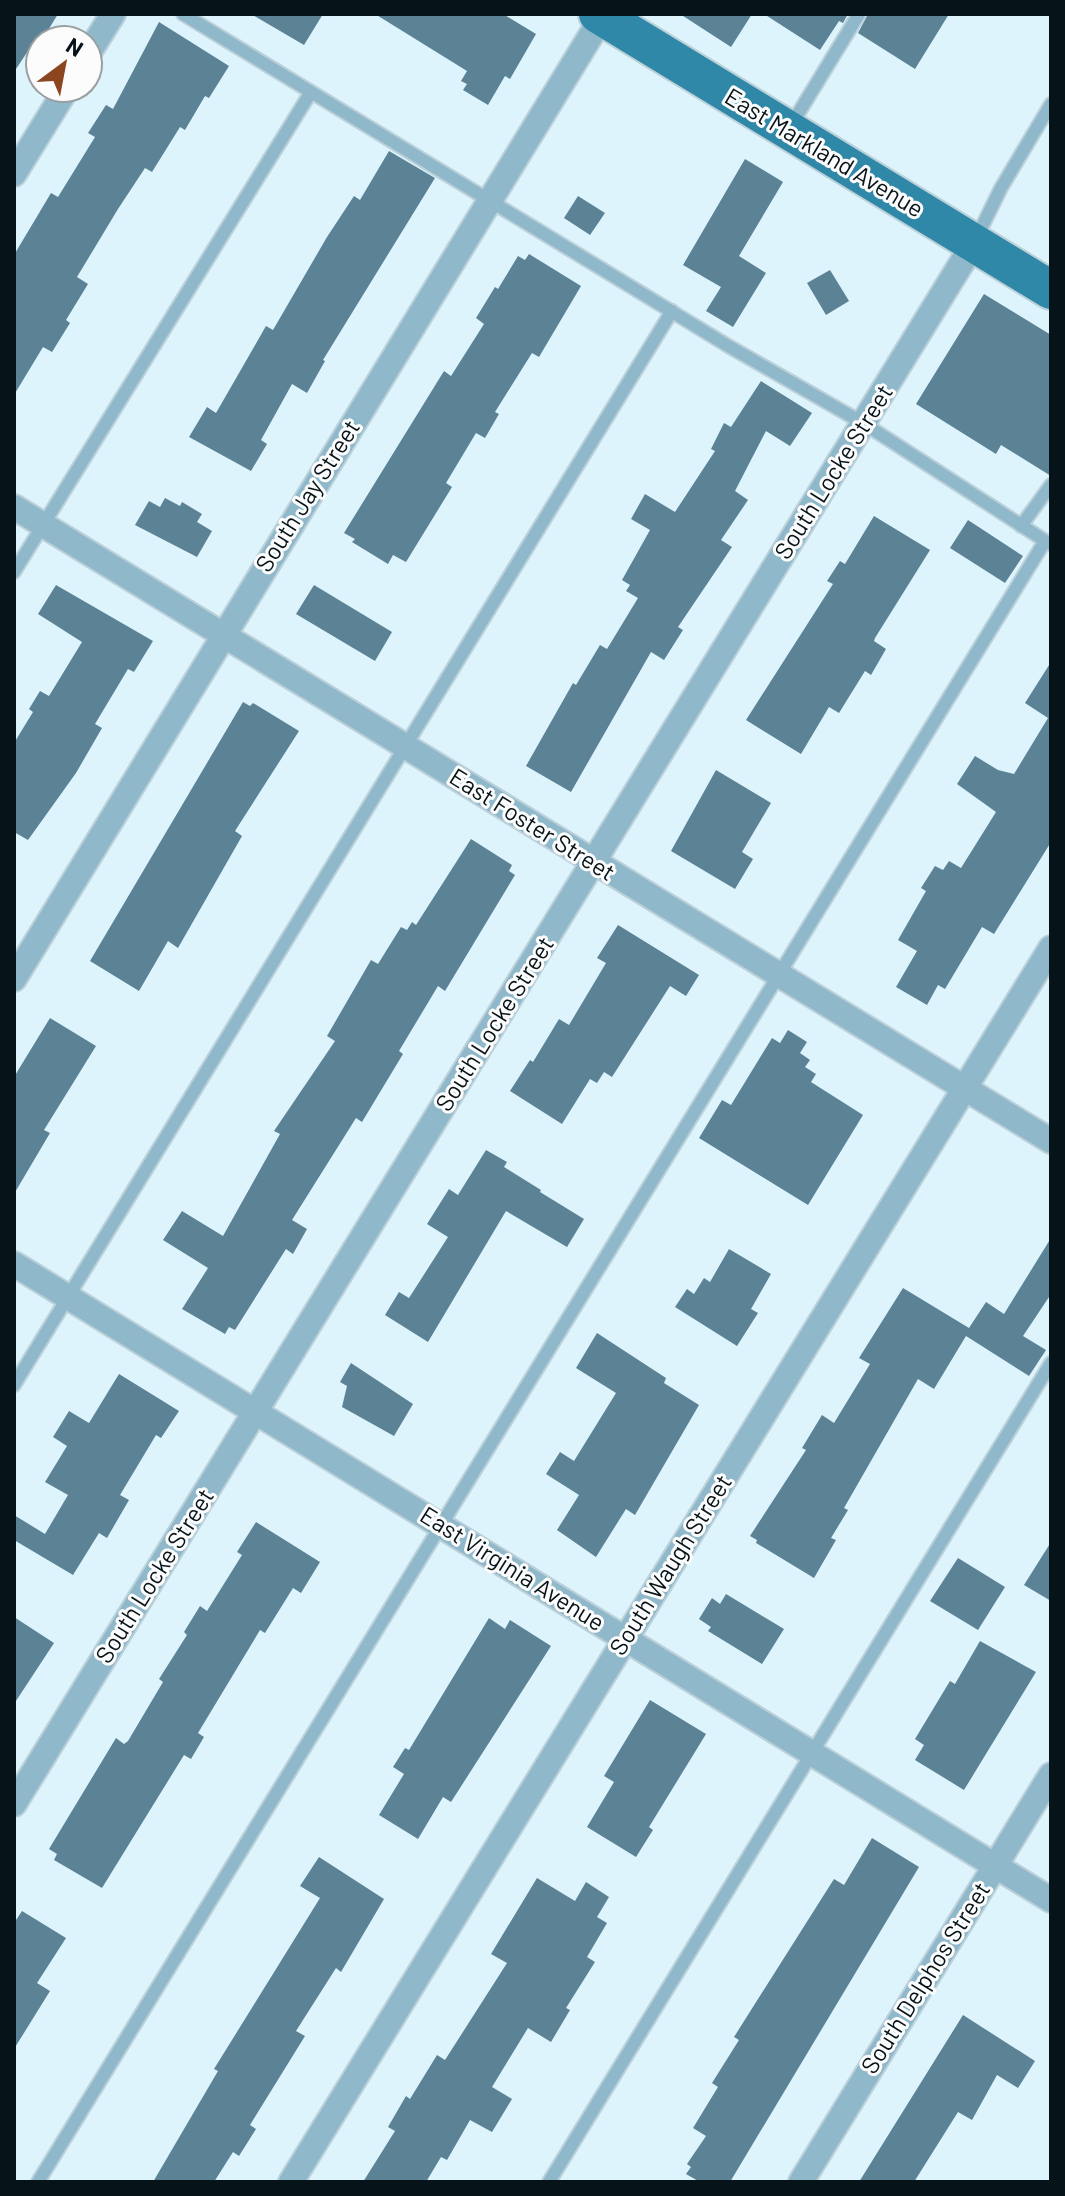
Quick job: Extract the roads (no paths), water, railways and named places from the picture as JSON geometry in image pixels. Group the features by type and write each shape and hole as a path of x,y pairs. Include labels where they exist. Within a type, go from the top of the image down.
{"main road":[{"name":"East Markland Avenue","path":"601,15 787,132 1051,290"}],"street":[{"name":"South Jay Street","path":"14,979 222,635 491,201 601,15"},
{"path":"14,174 57,104"},
{"name":"South Locke Street","path":"14,1804 974,243"},
{"name":"East Foster Street","path":"14,507 778,977 1051,1141"},
{"name":"South Waugh Street","path":"291,2182 1051,948"},
{"name":"East Virginia Avenue","path":"14,1264 1051,1900"},
{"name":"South Delphos Street","path":"801,2182 1051,1775"}],"lane":[{"path":"38,2182 1048,543 863,423 672,311 183,14"},
{"path":"787,132 859,14"},
{"path":"14,572 311,92"},
{"path":"974,243 1001,188 1051,104"},
{"path":"14,1385 672,311"},
{"path":"1021,526 1051,485"},
{"path":"549,2182 1051,1363"}]}
